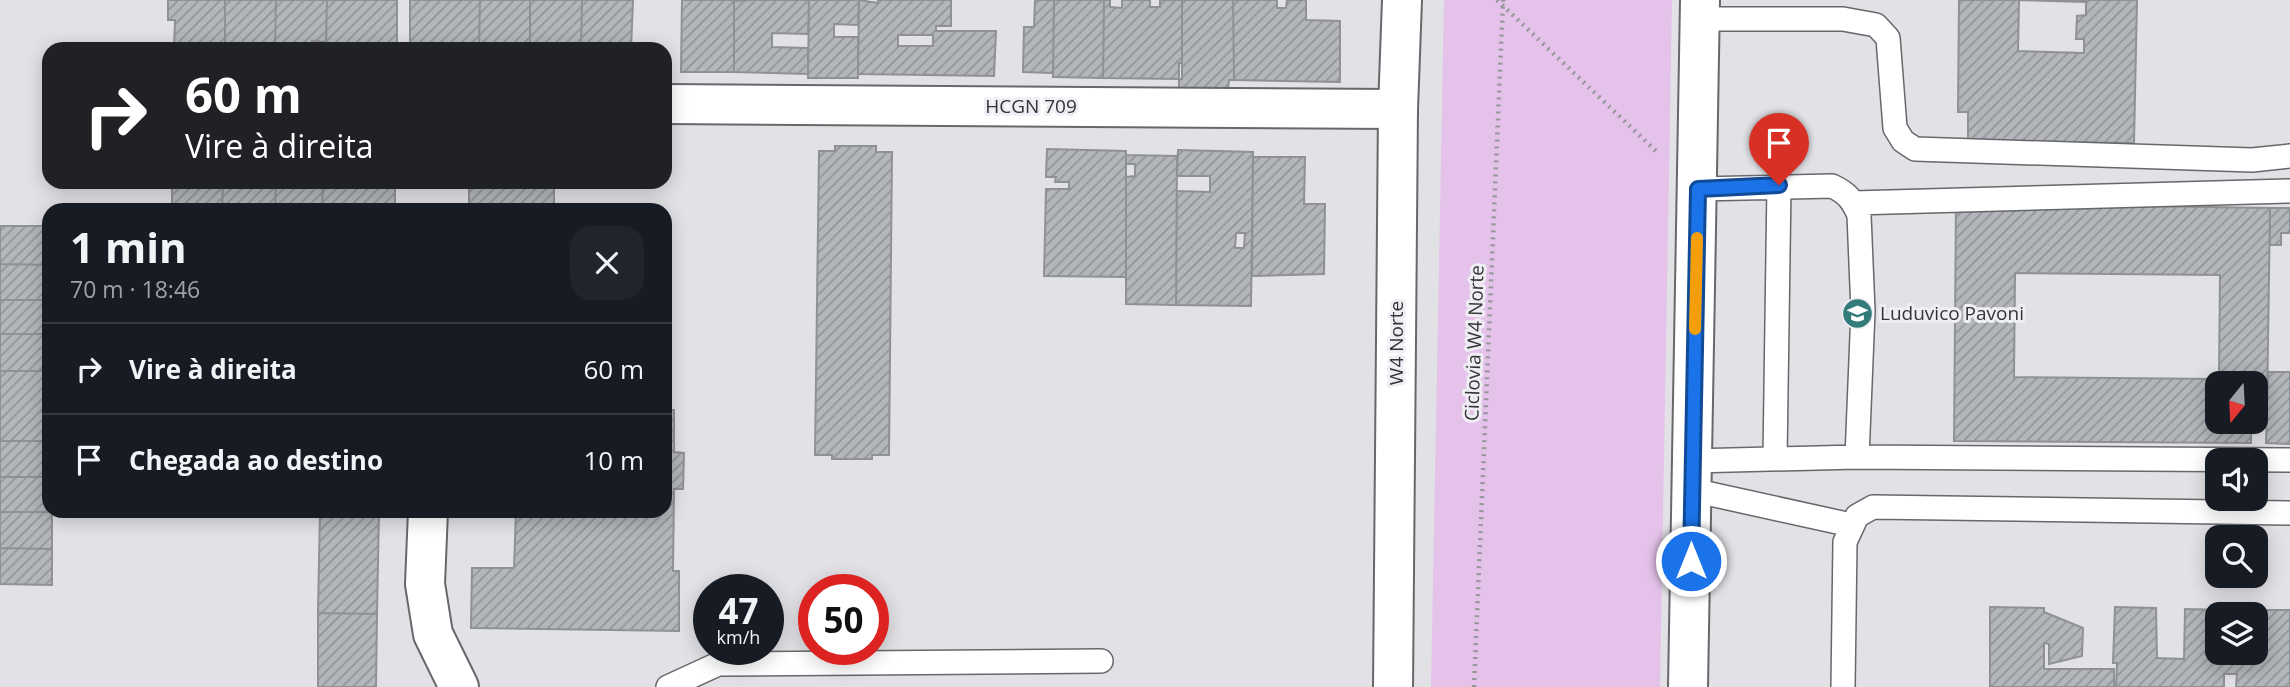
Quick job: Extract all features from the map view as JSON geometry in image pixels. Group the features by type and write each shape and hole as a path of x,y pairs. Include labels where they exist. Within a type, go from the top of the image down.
{"main road":[{"name":"W4 Norte","path":"1394,687 1398,109 1402,0"},
{"path":"1688,687 1700,10"},
{"name":"HCGN 709","path":"672,104 1398,109"},
{"path":"428,518 425,584 433,634 459,687"}],"lane":[{"path":"1700,10 1843,19 1876,25 1888,38 1895,128 1903,141 1915,149 2252,160 2290,156"},
{"path":"1698,189 1779,185 1832,186 1847,193 1854,203 1859,215 1863,311 1857,457"},
{"path":"1775,459 1779,185"},
{"path":"1854,203 2290,191"},
{"path":"1692,476 1775,459 1857,457 2290,460"},
{"path":"1692,476 1851,525"},
{"path":"1843,687 1844,562 1851,525 1857,516 1874,507 2290,513"},
{"path":"668,687 719,664 1101,661"}],"path":[{"path":"1497,0 1668,163 1698,147"},
{"name":"Ciclovia W4 Norte","path":"1474,687 1503,3"}],"shaded area":[{"path":"1444,0 1672,0 1660,687 1431,687"}],"building":[{"path":"168,0 225,0 225,42 174,42 175,20 168,20"},
{"path":"225,0 276,0 275,42 225,42"},
{"path":"276,0 327,0 326,42 275,42"},
{"path":"327,0 397,0 397,42 326,42"},
{"path":"410,0 480,0 479,42 410,42"},
{"path":"480,0 530,0 530,42 479,42"},
{"path":"530,0 582,0 581,42 530,42"},
{"path":"582,0 633,0 631,42 581,42"},
{"path":"682,0 734,0 734,72 681,72"},
{"path":"809,0 808,34 772,33 772,47 808,48 808,74 734,72 734,1"},
{"path":"809,0 859,0 858,25 834,24 834,37 858,37 858,78 808,78"},
{"path":"859,0 878,3 878,0 951,0 951,26 936,26 936,31 996,31 994,76 858,74","holes":["898,35 933,35 933,46 898,46"]},
{"path":"1035,0 1054,0 1053,73 1023,72 1024,27 1034,27"},
{"path":"1054,0 1104,0 1103,78 1053,77"},
{"path":"1104,0 1110,0 1110,7 1122,8 1122,0 1150,0 1150,7 1160,7 1160,0 1182,0 1182,63 1179,63 1179,79 1103,78"},
{"path":"1182,0 1233,0 1234,80 1229,80 1228,90 1179,89 1179,79 1182,79"},
{"path":"1233,0 1277,0 1277,8 1286,8 1287,0 1306,0 1306,20 1340,21 1340,82 1234,80"},
{"path":"1959,0 2019,0 2137,0 2134,143 1968,141 1968,112 1958,112","holes":["2019,0 2086,2 2086,15 2077,16 2076,39 2084,39 2084,53 2018,51"]},
{"path":"835,146 876,146 876,152 892,152 889,455 872,455 872,459 832,459 832,455 815,455 819,151 835,151"},
{"path":"1047,149 1126,151 1126,277 1044,276 1046,189 1069,189 1069,182 1055,182 1056,177 1046,177"},
{"path":"1178,150 1253,152 1251,306 1176,305 1177,191 1210,192 1210,176 1177,176","holes":["1236,233 1245,233 1244,248 1235,248"]},
{"path":"1126,155 1177,156 1176,305 1126,304 1126,177 1135,176 1135,164 1126,164"},
{"path":"1253,157 1305,157 1304,204 1325,204 1324,274 1252,276"},
{"path":"172,189 223,189 222,203 172,203"},
{"path":"223,189 276,189 275,203 222,203"},
{"path":"276,189 323,189 322,203 275,203"},
{"path":"323,189 395,189 395,203 322,203"},
{"path":"469,189 554,189 554,203 469,203"},
{"path":"1956,203 2270,208 2268,371 2219,371 2220,275 2015,273 2014,377 2205,379 2205,434 2251,434 2251,443 1954,441"},
{"path":"2270,208 2290,208 2290,233 2281,233 2281,245 2270,245"},
{"path":"0,226 42,226 42,265 0,264"},
{"path":"0,264 42,265 42,300 0,300"},
{"path":"0,300 42,300 42,334 0,334"},
{"path":"0,334 42,334 42,371 0,371"},
{"path":"0,371 42,371 42,441 0,441"},
{"path":"2268,372 2290,372 2290,444 2266,443"},
{"path":"674,410 674,452 684,453 683,489 674,489 673,571 679,571 679,631 471,628 472,568 514,568 516,518 672,518"},
{"path":"0,441 42,441 42,477 0,477"},
{"path":"0,477 42,477 42,512 0,512"},
{"path":"0,512 42,512 42,518 52,518 52,549 0,548"},
{"path":"320,518 379,518 377,614 318,613"},
{"path":"0,548 52,549 52,585 0,584"},
{"path":"1990,607 2044,608 2044,612 2083,628 2082,656 2049,664 2049,644 2044,643 2044,669 2114,669 2114,687 1990,687"},
{"path":"2115,607 2156,608 2157,658 2184,659 2185,609 2205,609 2205,665 2268,665 2268,610 2290,610 2290,687 2236,687 2237,674 2224,674 2224,687 2116,687 2117,663 2113,663"},
{"path":"318,613 377,614 376,687 318,687"}],"slow traffic":[{"path":"1695,329 1697,238"}],"place":[{"name":"Luduvico Pavoni","path":"1857,313"}],"route":[{"path":"1691,561 1698,189 1779,185"}]}
